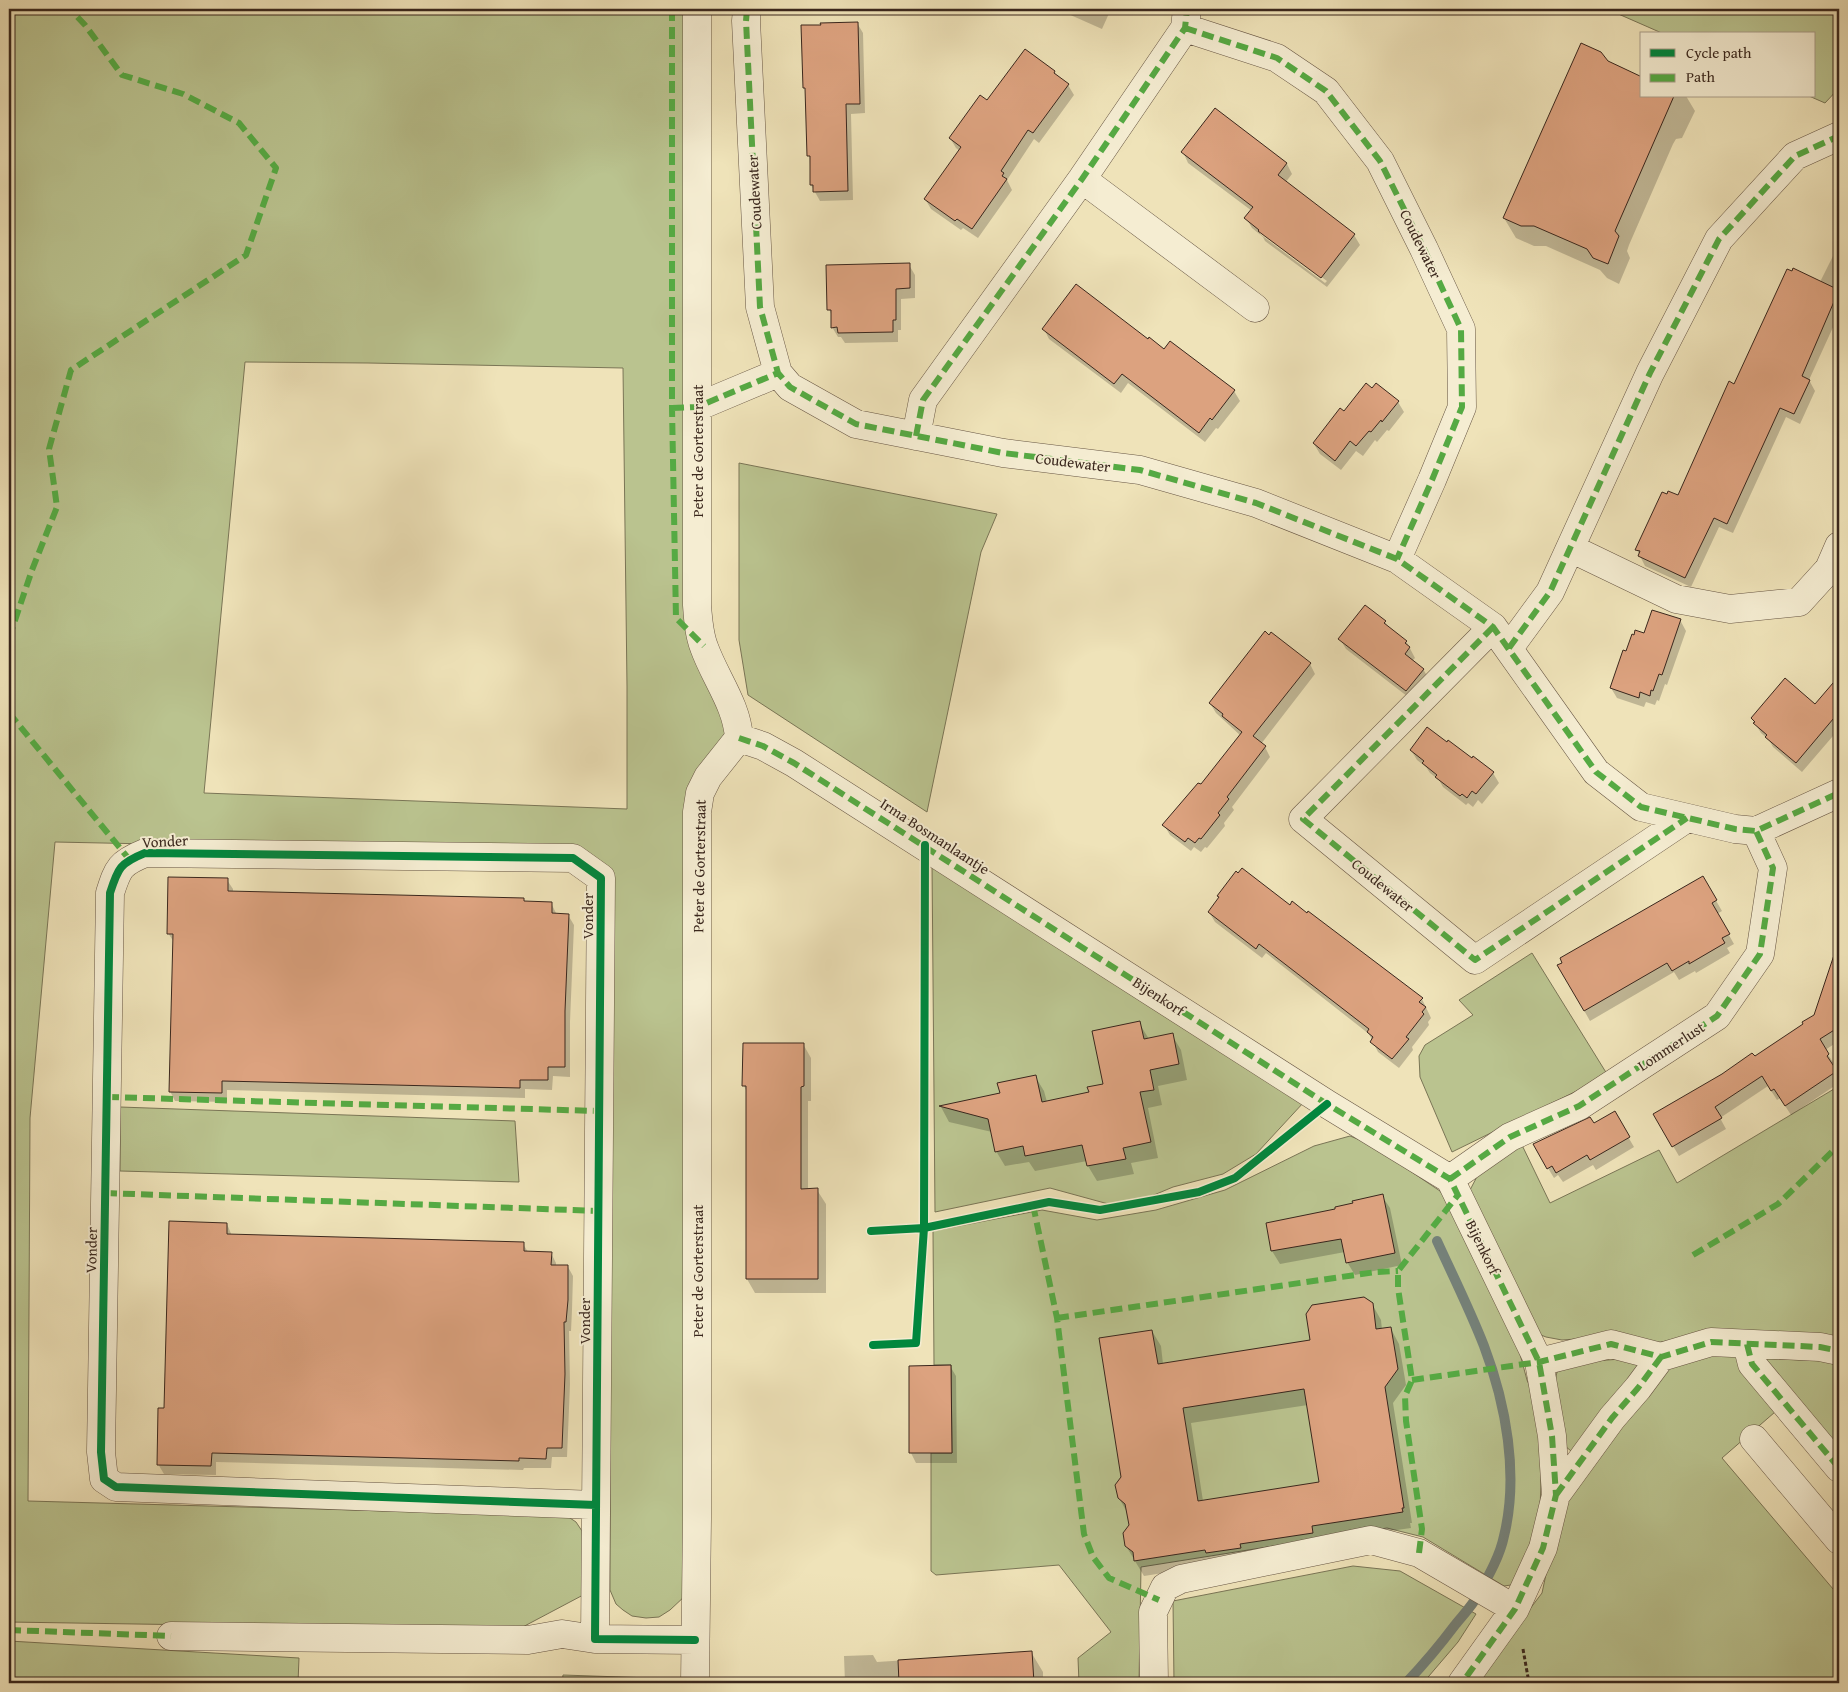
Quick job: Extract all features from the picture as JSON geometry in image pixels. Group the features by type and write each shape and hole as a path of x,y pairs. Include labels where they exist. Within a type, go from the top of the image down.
{"street":[{"name":"Peter de Gorterstraat","path":"695,1683 697,1520 697,812 700,793 708,778 739,738 739,730 731,704 704,646 699,626 696,9"},
{"name":"Coudewater","path":"747,9 746,31 760,307 778,373 790,387 856,424 1003,453 1140,470 1256,503 1397,559 1501,637 1596,772 1641,807 1735,829 1756,831"},
{"name":"Coudewater","path":"916,436 923,400 1082,179 1186,18 1277,58 1326,91 1380,161 1424,248 1461,329 1462,407 1397,559"},
{"name":"Coudewater","path":"1687,818 1475,960 1303,819 1550,592 1650,372 1719,239 1795,156 1839,136"},
{"path":"1082,179 1255,308"},
{"path":"697,407 778,373"},
{"path":"1570,548 1676,599 1730,609 1799,602 1829,569 1839,546"},
{"name":"Irma Bosmanlaantje","path":"739,738 763,746 794,763 1112,966"},
{"path":"1756,831 1839,794"},
{"name":"Lommerlust","path":"1450,1178 1510,1137 1578,1106 1717,1016 1760,954 1772,868 1756,831"},
{"name":"Vonder","path":"595,1639 601,878 573,858 145,853 129,859 117,871 110,893 101,1452 104,1479 116,1487 596,1504"},
{"name":"Bijenkorf","path":"1112,966 1327,1104 1450,1178 1539,1362 1552,1436 1556,1495 1543,1548 1507,1604 1462,1683"},
{"path":"1539,1362 1611,1344 1661,1357 1711,1342 1820,1347 1839,1351"},
{"path":"1746,1344 1752,1364 1839,1468"},
{"path":"1556,1495 1612,1418 1661,1357"},
{"path":"1754,1439 1839,1540"},
{"path":"1154,1683 1153,1612 1165,1587 1181,1580 1371,1540 1419,1553 1507,1604"},
{"path":"171,1636 528,1640 562,1634 595,1639 695,1640"}],"green space":[{"path":"9,9 687,9 687,610 725,728 724,737 712,758 686,1595 670,1610 659,1617 646,1618 632,1616 623,1610 616,1604 610,1590 611,882 577,853 55,842 30,1118 28,1501 567,1516 576,1522 582,1531 585,1594 517,1630 9,1622","holes":["245,362 623,368 627,809 204,793"]},
{"path":"1607,9 1839,9 1839,88 1825,103 1814,98 1816,98 1816,32 1659,32"},
{"path":"739,463 997,514 981,552 927,812 748,695 739,640"},
{"path":"932,861 1304,1102 1256,1154 1223,1174 1173,1187 1123,1208 1050,1188 935,1212"},
{"path":"1532,953 1607,1074 1595,1082 1452,1152 1420,1077 1419,1056 1425,1045 1473,1015 1459,1000"},
{"path":"1839,1086 1839,1342 1673,1340 1637,1346 1576,1339 1562,1340 1536,1333 1470,1190 1482,1167 1520,1141 1550,1203 1659,1150 1677,1183"},
{"path":"120,1107 515,1121 519,1182 120,1171"},
{"path":"1350,1136 1370,1144 1440,1191 1459,1218 1514,1332 1532,1392 1542,1450 1540,1510 1518,1584 1504,1586 1423,1537 1387,1528 1141,1567 1139,1683 1079,1683 1078,1658 1111,1632 1059,1565 936,1575 931,1571 931,1453 952,1453 951,1365 934,1365 933,1231 1042,1210 1097,1220 1156,1210 1225,1190 1314,1146"},
{"path":"1706,1353 1735,1354 1775,1412 1722,1458 1839,1596 1839,1683 1474,1683 1542,1593 1554,1537 1568,1499 1581,1476 1664,1372 1679,1361"},
{"path":"1634,1358 1642,1363 1578,1449 1571,1451 1565,1446 1555,1381 1557,1372 1581,1362"},
{"path":"1759,1358 1826,1361 1839,1364 1839,1458"},
{"path":"1353,1566 1400,1571 1476,1614 1458,1642 1423,1683 1174,1683 1173,1601"},
{"path":"9,1641 299,1658 298,1683 9,1683"},
{"path":"563,1675 680,1679 679,1683 562,1683"}],"building":[{"path":"858,22 860,104 846,104 848,191 813,192 813,185 810,185 810,156 807,156 801,25"},
{"path":"1581,43 1601,52 1608,61 1640,76 1640,98 1673,98 1615,231 1619,236 1608,264 1593,258 1587,249 1534,226 1521,226 1503,218"},
{"path":"1025,49 1069,84 1033,133 1028,130 1001,171 1004,173 1002,176 1007,179 972,229 957,219 955,221 924,199 961,147 949,138 980,95 987,100"},
{"path":"1215,108 1287,163 1278,175 1355,234 1321,278 1258,231 1244,218 1253,207 1181,152"},
{"path":"910,263 910,288 896,289 896,320 893,320 893,332 838,333 837,327 831,328 831,310 827,310 826,265"},
{"path":"1793,268 1839,290 1802,376 1810,380 1794,414 1780,408 1727,524 1714,518 1685,578 1638,556 1640,551 1635,550 1662,492 1667,494 1668,491 1678,495 1729,381 1734,384 1787,269 1792,271"},
{"path":"1076,284 1148,339 1149,337 1164,349 1170,341 1235,390 1212,420 1210,418 1199,433 1122,374 1114,384 1042,329"},
{"path":"1366,383 1372,388 1376,383 1399,401 1382,422 1381,420 1356,446 1350,441 1335,461 1313,443 1340,408 1344,411"},
{"path":"1365,605 1386,621 1384,623 1407,641 1405,643 1410,647 1405,654 1424,669 1406,691 1338,639"},
{"path":"1652,610 1681,619 1662,675 1659,674 1650,696 1640,692 1639,698 1610,688 1623,650 1626,651 1635,630 1644,633"},
{"path":"1265,631 1269,635 1271,632 1311,663 1253,736 1266,746 1227,797 1229,799 1218,813 1220,815 1201,839 1199,838 1195,843 1188,838 1185,842 1162,825 1198,783 1201,784 1242,732 1209,703"},
{"path":"1839,676 1839,712 1796,763 1765,737 1767,735 1753,723 1755,722 1751,718 1785,678 1815,704"},
{"path":"1427,727 1472,758 1473,756 1494,772 1476,794 1472,791 1467,798 1462,794 1460,796 1435,777 1437,775 1410,750"},
{"path":"1242,868 1290,905 1292,901 1307,913 1308,911 1423,998 1419,1002 1426,1007 1422,1012 1424,1014 1406,1037 1409,1039 1392,1059 1370,1042 1373,1037 1367,1032 1369,1029 1259,944 1256,949 1208,912 1219,897 1217,896 1236,871 1238,873"},
{"path":"1703,876 1717,900 1712,903 1730,934 1722,938 1725,943 1689,964 1689,961 1672,971 1667,963 1584,1011 1557,965 1562,963 1560,958"},
{"path":"168,877 228,878 228,891 524,898 524,901 552,902 552,913 569,914 565,1067 548,1067 548,1080 520,1080 520,1088 222,1081 222,1093 169,1092 173,934 167,934"},
{"path":"1835,952 1839,953 1839,1027 1820,1039 1829,1054 1827,1056 1837,1071 1785,1106 1774,1089 1771,1091 1762,1076 1715,1107 1722,1118 1672,1147 1653,1114 1722,1074 1752,1053 1755,1056 1814,1015"},
{"path":"1140,1021 1144,1039 1173,1033 1179,1064 1150,1070 1154,1090 1140,1092 1151,1142 1123,1148 1126,1159 1087,1166 1082,1145 1025,1156 1023,1146 995,1152 988,1119 939,1106 1000,1093 997,1083 1036,1075 1042,1102 1089,1092 1087,1087 1103,1084 1092,1031"},
{"path":"743,1043 804,1043 804,1086 801,1087 801,1189 818,1188 818,1279 746,1279 746,1086 742,1086"},
{"path":"1615,1111 1630,1137 1590,1160 1587,1155 1556,1173 1552,1166 1547,1169 1533,1144 1590,1117 1594,1123"},
{"path":"1383,1194 1395,1253 1346,1263 1341,1239 1271,1251 1266,1223 1335,1209 1335,1207 1353,1203 1352,1201"},
{"path":"169,1221 227,1223 227,1234 524,1242 524,1251 552,1252 551,1265 568,1265 568,1300 566,1322 564,1322 565,1374 562,1448 547,1448 546,1459 519,1458 519,1461 212,1453 211,1466 157,1465 158,1408 164,1408"},
{"path":"1364,1297 1373,1303 1376,1329 1391,1327 1398,1369 1385,1387 1404,1508 1402,1508 1403,1512 1312,1526 1313,1533 1240,1544 1241,1548 1206,1553 1205,1550 1134,1561 1133,1552 1125,1546 1123,1533 1129,1525 1125,1504 1118,1498 1115,1485 1121,1477 1099,1338 1152,1330 1158,1364 1310,1340 1306,1314 1312,1305","holes":["1304,1389 1319,1482 1198,1501 1183,1408"]},
{"path":"951,1365 952,1453 909,1453 909,1366"},
{"path":"1032,1651 1034,1683 899,1683 898,1660"}],"waterway":[{"path":"1406,1683 1470,1607 1486,1581 1502,1544 1510,1489 1508,1440 1499,1392 1492,1368 1473,1319 1437,1241"}],"marked path":[{"path":"9,638 32,570 57,507 49,449 71,370 246,255 276,168 239,123 183,94 122,75 85,25 70,9"},
{"path":"672,9 672,408 676,618 704,646"},
{"path":"747,9 746,21 760,307 778,373"},
{"path":"916,436 923,400 1082,179 1185,28 1187,9"},
{"path":"1185,28 1277,58 1326,91 1380,161 1461,329 1462,407 1397,559"},
{"path":"1509,648 1550,592 1650,373 1719,239 1795,156 1839,136"},
{"path":"672,408 697,407 778,373 790,387 856,424 1003,453 1140,470 1256,503 1397,559 1493,627 1596,772 1641,807 1735,829 1756,831 1839,793"},
{"path":"1493,627 1303,819 1475,960 1687,818"},
{"path":"9,713 129,859"},
{"path":"739,738 763,746 794,763 1327,1104 1450,1179 1539,1362 1552,1436 1556,1495 1543,1548 1515,1609 1462,1683"},
{"path":"1450,1179 1510,1137 1579,1106 1717,1016 1760,954 1773,868 1756,831"},
{"path":"107,1097 599,1111"},
{"path":"1693,1255 1778,1204 1839,1145"},
{"path":"105,1193 598,1211"},
{"path":"1419,1553 1422,1529 1406,1421 1405,1396 1412,1380 1398,1288 1398,1271 1458,1195"},
{"path":"1033,1205 1057,1318 1084,1534 1093,1557 1109,1578 1159,1600"},
{"path":"1057,1318 1376,1272 1398,1271"},
{"path":"1412,1380 1539,1362 1611,1344 1661,1357 1711,1342 1820,1347 1839,1351"},
{"path":"1747,1344 1752,1364 1839,1468"},
{"path":"1556,1495 1612,1418 1661,1357"},
{"path":"9,1630 171,1636"}],"cycle path":[{"path":"873,1345 916,1343 924,1228 925,845"},
{"path":"596,1505 116,1487 104,1479 101,1452 110,893 115,878 125,863 145,853 573,858 601,878 595,1639 695,1640"},
{"path":"871,1231 924,1228 1049,1202 1100,1210 1199,1192 1235,1178 1327,1104"}]}
